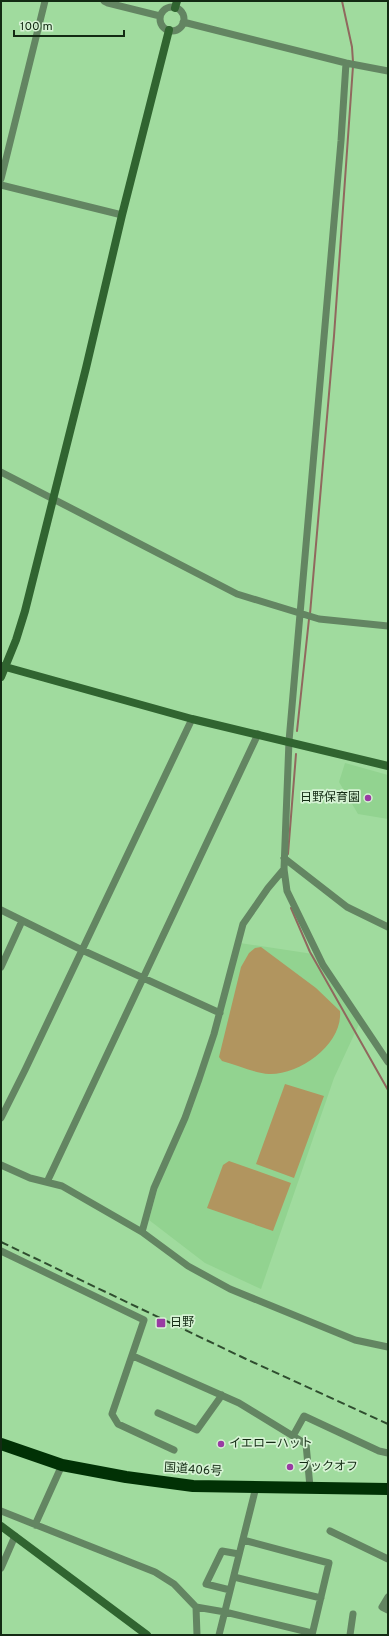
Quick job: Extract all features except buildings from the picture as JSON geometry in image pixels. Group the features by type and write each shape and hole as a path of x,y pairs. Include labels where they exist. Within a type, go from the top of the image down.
{"highway":[{"name":"国道406号","path":"1,1444 62,1464 126,1477 193,1486 388,1489"}],"street":[{"path":"1,179 45,1"},
{"path":"104,1 160,16"},
{"path":"176,4 183,14 183,22 176,30 169,30 162,26 160,16 166,8 176,4"},
{"path":"183,22 357,66 388,71"},
{"path":"1,677 3,666 16,640 25,611 169,30"},
{"path":"346,63 341,148 303,614 289,741 284,869 287,891 323,965 388,1062"},
{"path":"1,185 122,215"},
{"path":"1,472 237,594 312,617 388,626"},
{"path":"3,666 192,718 388,766"},
{"path":"1,1118 192,718"},
{"path":"47,1182 258,734"},
{"path":"284,858 347,907 388,927"},
{"path":"142,1232 154,1188 185,1118 199,1079 220,1013 243,924 268,888 284,869"},
{"path":"1,910 82,950 220,1013"},
{"path":"1,967 22,921"},
{"path":"1,1165 30,1178 62,1186 142,1232 188,1266 230,1289 354,1340 388,1347"},
{"path":"1,1251 144,1320 112,1414 118,1424 174,1450"},
{"path":"133,1356 239,1403 306,1444 310,1487"},
{"path":"158,1412 197,1430 222,1395"},
{"path":"293,1436 304,1416 379,1451 388,1453"},
{"path":"36,1525 62,1464"},
{"path":"219,1635 256,1487"},
{"path":"1,1511 155,1572 174,1584 196,1607 225,1612 312,1634 329,1563 243,1540"},
{"path":"1,1526 147,1635"},
{"path":"330,1531 388,1559"},
{"path":"1,1568 15,1536"},
{"path":"230,1590 206,1584 222,1551 239,1554"},
{"path":"234,1577 321,1598"},
{"path":"388,1597 382,1607 388,1610"},
{"path":"196,1607 197,1635"},
{"path":"350,1635 353,1614"}],"shaded area":[{"name":"日野保育園","path":"345,763 388,775 388,819 358,814 339,782"},
{"path":"240,943 313,954 360,1022 334,1078 261,1289 205,1263 149,1220 164,1165 192,1109 211,1053"},
{"path":"261,947 316,988 340,1011 339,1023 335,1035 327,1046 306,1063 281,1073 269,1074 257,1072 222,1061 219,1057 241,967 249,953 255,948"},
{"path":"285,1084 324,1096 294,1178 256,1164"},
{"path":"229,1161 291,1183 273,1231 207,1208 223,1165"}],"waterway":[{"path":"342,1 352,47 353,62"},
{"path":"310,614 334,336 353,66"},
{"path":"297,731 309,619"},
{"path":"288,854 296,754"},
{"path":"291,908 310,952 388,1090"}],"railway":[{"path":"1,1242 246,1359 388,1424"}],"place":[{"name":"日野保育園","path":"368,798"},
{"name":"日野","path":"161,1323"},
{"name":"イエローハット","path":"221,1444"},
{"name":"ブックオフ","path":"290,1467"}]}
